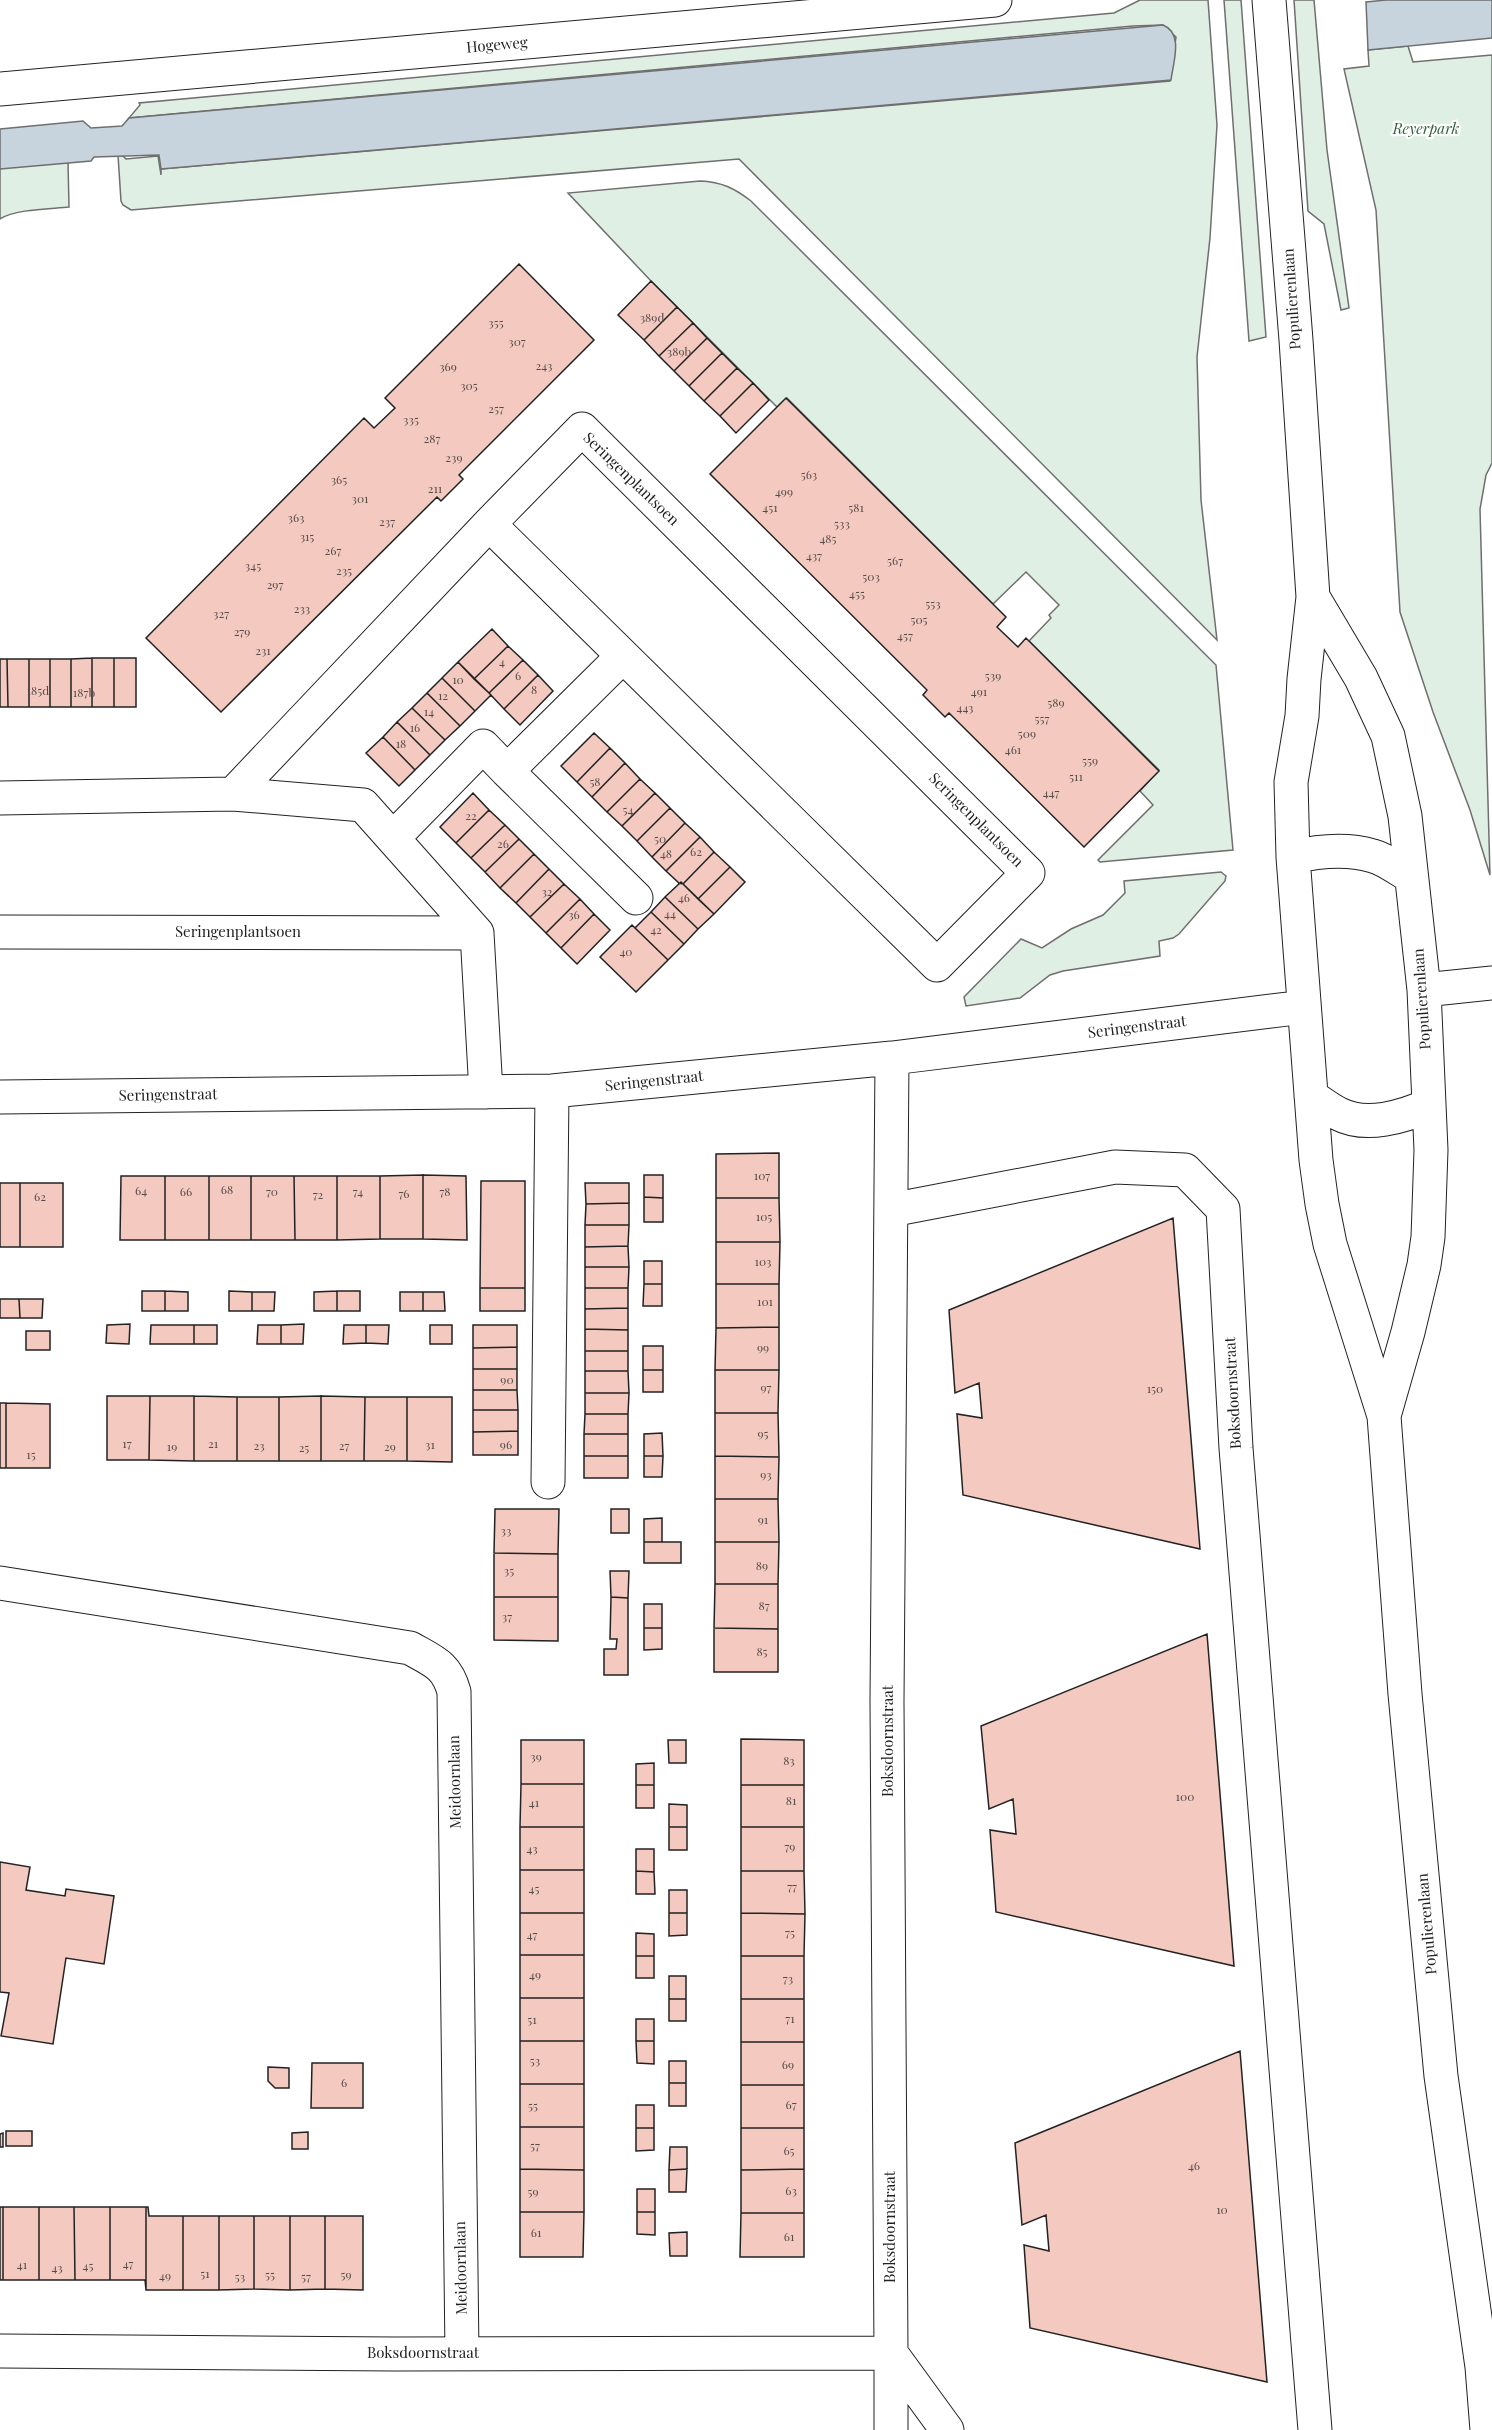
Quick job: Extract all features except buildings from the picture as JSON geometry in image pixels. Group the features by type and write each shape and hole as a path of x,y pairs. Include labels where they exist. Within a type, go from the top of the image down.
{"street":[{"name":"Hogeweg","path":"0,89 995,0"},
{"name":"Populierenlaan","path":"1269,0 1296,340 1313,597 1302,716 1291,782 1293,857 1311,1096 1322,1204 1330,1244 1383,1416 1405,1694 1441,2076 1482,2367 1487,2430"},
{"name":"Seringenplantsoen","path":"233,794 489,524 582,429 1028,873 938,965 489,524"},
{"name":"Populierenlaan","path":"1313,597 1361,678 1388,736 1405,816 1424,990 1431,1150 1430,1200 1424,1265 1383,1416"},
{"path":"507,771 623,656"},
{"path":"393,838 483,746 636,898"},
{"path":"0,798 233,794 363,805 477,933 486,1092"},
{"path":"1293,857 1329,851 1351,852 1374,856 1410,876"},
{"name":"Seringenplantsoen","path":"0,932 477,933"},
{"path":"1424,990 1492,983"},
{"name":"Seringenstraat","path":"0,1097 552,1091 892,1058 1304,1007"},
{"name":"Boksdoornstraat","path":"0,2351 462,2354 891,2353 887,1714 892,1058"},
{"path":"548,1482 552,1091"},
{"path":"1311,1096 1340,1115 1357,1119 1379,1120 1415,1112 1429,1105"},
{"name":"Boksdoornstraat","path":"891,1210 1115,1167 1185,1170 1223,1209 1236,1448 1315,2430"},
{"name":"Meidoornlaan","path":"0,1583 410,1648 435,1662 449,1675 454,1692 462,2354"},
{"path":"891,2353 891,2430"},
{"path":"891,2353 947,2430"}],"green space":[{"path":"1140,0 1208,0 1217,125 1210,238 1197,357 1201,500 1217,640 739,159 131,210 121,201 118,155 126,159 158,156 161,175 161,169 1170,81 1176,37 1163,25 1133,26 129,118 140,105 139,103 1114,13"},
{"path":"1224,0 1241,0 1266,337 1249,341"},
{"path":"1294,0 1314,0 1327,150 1349,308 1341,310 1324,224 1308,211"},
{"name":"Reyerpark","path":"1408,46 1413,62 1492,55 1492,463 1486,475 1480,509 1490,875 1470,810 1433,712 1400,612 1376,210 1344,69 1369,66 1368,50"},
{"path":"68,162 69,207 23,211 0,219 0,168"},
{"path":"700,181 727,186 751,201 1216,665 1233,850 1100,862 1098,860 1153,805 1140,791 1159,770 1029,641 1051,618 1049,615 1059,605 1026,572 993,604 787,398 777,407 651,281 568,193"},
{"path":"1221,872 1226,876 1225,881 1179,934 1159,941 1160,956 1063,971 1050,975 1020,998 966,1006 964,997 1021,939 1042,948 1071,929 1103,915 1125,893 1124,881"}],"shaded area":[{"path":"1492,0 1492,38 1368,50 1366,2"},
{"path":"1163,25 1169,29 1175,41 1176,49 1171,80 161,169 159,155 94,157 91,161 0,169 0,129 83,121 91,128 122,126 129,118"}]}
